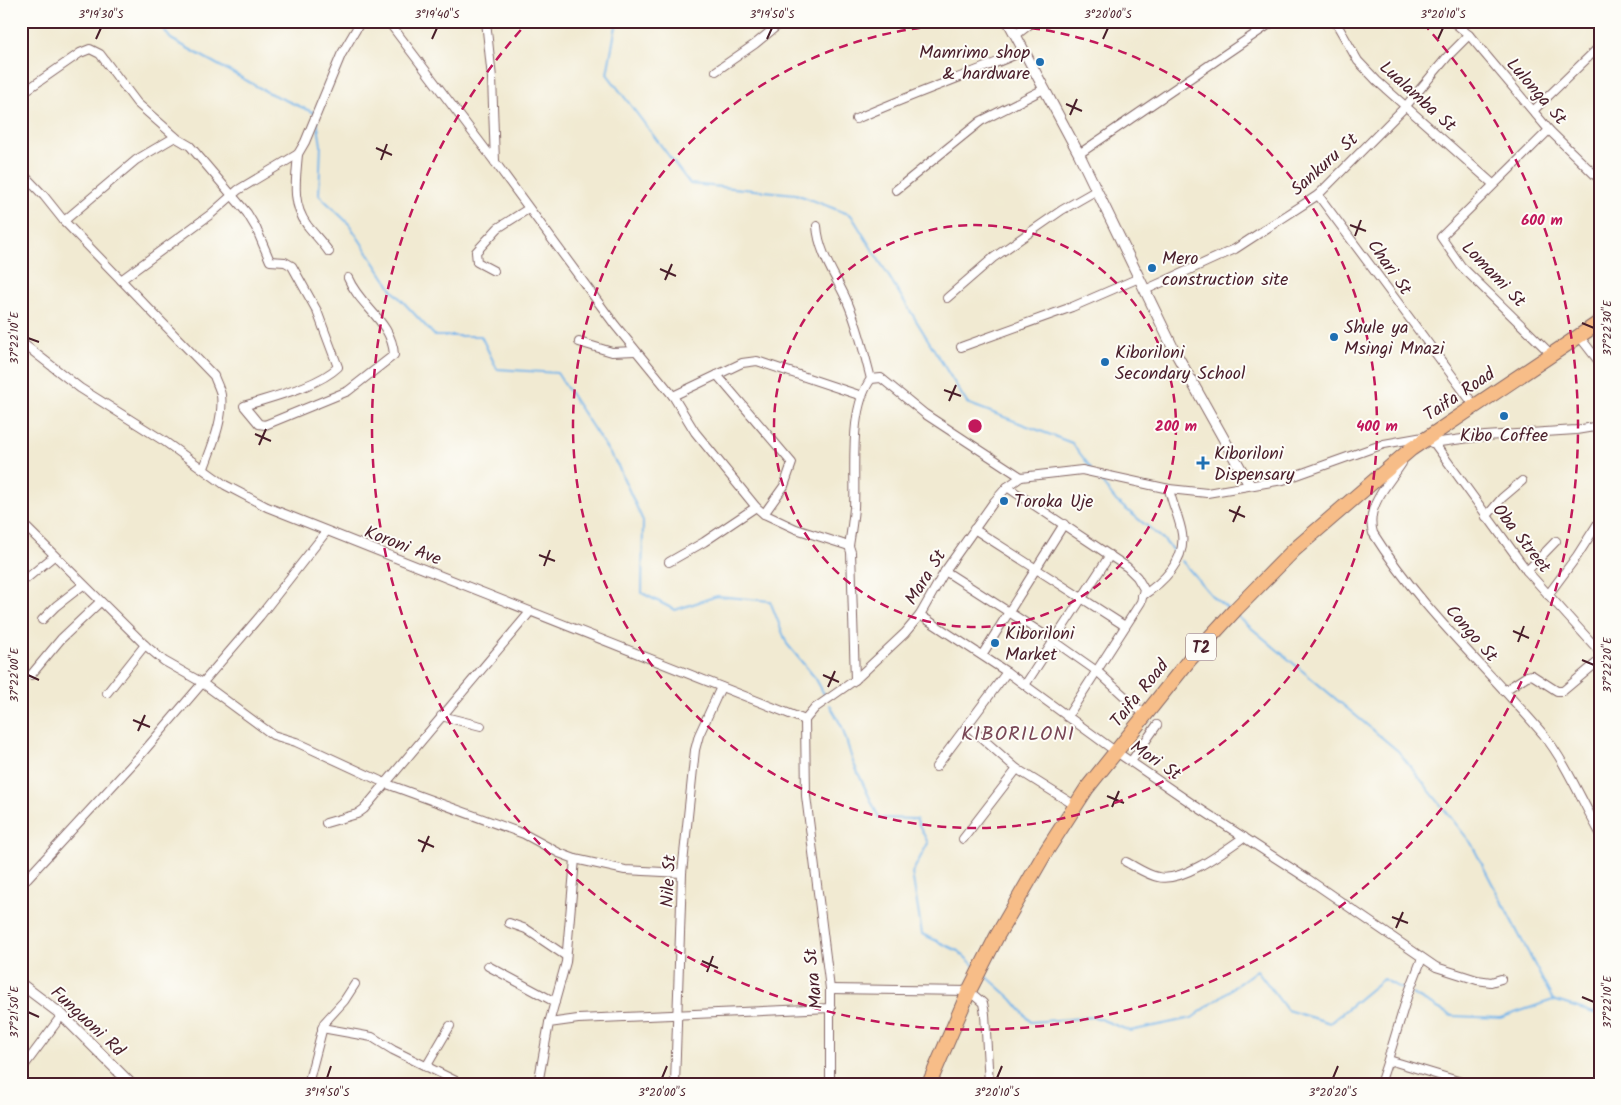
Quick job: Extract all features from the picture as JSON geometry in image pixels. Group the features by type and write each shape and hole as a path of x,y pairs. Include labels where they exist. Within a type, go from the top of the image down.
{"highway":[{"name":"Taifa Road","path":"929,1084 969,991 997,936 1045,853 1115,751 1146,716 1190,659 1274,570 1411,449 1430,440 1474,404 1600,322"}],"street":[{"path":"329,252 306,223 299,210 295,195 298,154 305,142 341,55 361,21"},
{"path":"388,21 635,351 672,396 695,432 756,507 764,514 796,528 849,546"},
{"path":"486,21 493,86 495,162"},
{"path":"716,70 755,44 783,21"},
{"path":"1008,21 1079,154 1182,364 1249,484"},
{"path":"1016,35 1034,21"},
{"path":"1079,154 1274,21"},
{"name":"Lualamba St","path":"1335,21 1358,61 1406,107 1493,184"},
{"name":"Lulonga St","path":"1452,21 1469,35 1549,130 1600,180"},
{"name":"Sankuru St","path":"1145,290 1235,248 1318,195 1406,107 1448,56 1469,35"},
{"path":"1534,110 1600,46"},
{"path":"21,94 80,53 90,49 100,54 137,103 175,136 190,146 256,228 270,261 290,264 296,271 317,311 338,364 337,368 323,377 244,406 257,423 265,424 341,395 379,369 394,355 385,325 354,293 348,278"},
{"path":"856,119 911,95 982,70 1024,52"},
{"path":"896,190 981,121 1044,89"},
{"name":"Lomami St","path":"1549,130 1441,237 1461,266 1552,354"},
{"path":"64,221 136,160 175,136"},
{"path":"121,280 211,214 231,196 298,154"},
{"path":"21,172 64,221 214,376 221,394 221,408 218,427 204,468"},
{"path":"947,298 993,258 1062,210 1097,190"},
{"name":"Chari St","path":"1318,195 1474,404"},
{"path":"494,271 477,262 476,252 498,228 528,209"},
{"path":"817,226 820,250 843,292 858,328 871,379 862,396 856,433 854,511 849,546 851,552 855,680"},
{"path":"962,346 1072,307 1139,278"},
{"path":"1579,336 1600,363"},
{"name":"Koroni Ave","path":"21,342 80,388 204,468 225,485 260,504 326,532 805,720"},
{"path":"579,342 612,352 635,351"},
{"path":"672,396 742,363 757,361 862,396"},
{"path":"717,375 792,463 784,486 764,514"},
{"path":"871,379 881,378 925,414 1021,477"},
{"name":"Mara St","path":"830,1084 830,989 806,796 805,720 815,708 855,680 905,633 920,615 945,571 1007,487 1021,477 1074,470 1097,472 1169,489 1207,493 1249,484 1283,480 1384,444 1576,430 1600,426"},
{"name":"Oba Street","path":"1430,440 1528,571 1600,652"},
{"name":"Congo St","path":"1411,449 1373,506 1370,523 1373,533 1441,622 1544,735 1569,773 1600,833"},
{"path":"1486,517 1502,498 1522,482"},
{"path":"1007,487 1128,567 1144,589 1141,602 1098,672 1067,717"},
{"path":"1142,596 1162,582 1169,574 1182,545 1182,535 1169,489"},
{"path":"669,562 704,542 756,507"},
{"path":"1548,594 1582,549 1600,520"},
{"path":"21,522 145,645 164,661 202,682 268,732 296,742 387,784 518,832 575,859 625,870 682,873"},
{"path":"982,655 1064,524"},
{"path":"974,530 1125,626"},
{"path":"21,885 138,758 260,616 326,532"},
{"path":"1528,571 1556,541"},
{"path":"21,583 54,556"},
{"path":"1025,685 1110,556"},
{"path":"945,571 1054,641 1098,672 1146,716"},
{"path":"42,620 56,606 83,585"},
{"path":"31,675 61,639 100,602"},
{"path":"326,823 358,814 387,784 441,716 530,612"},
{"name":"Mori St","path":"920,615 1008,672 1115,751 1132,760 1436,967 1477,980 1491,982 1501,979"},
{"path":"107,693 145,645"},
{"path":"1504,691 1527,676 1532,675 1557,691 1563,690 1600,660"},
{"path":"936,767 1008,672"},
{"name":"Nile St","path":"675,1084 682,873 695,750 699,734 721,687"},
{"path":"441,716 481,726"},
{"path":"967,725 1017,768 1076,806"},
{"path":"1132,760 1157,725"},
{"path":"963,839 1017,768"},
{"path":"1126,862 1156,877 1167,878 1181,875 1222,853 1244,837"},
{"path":"538,1084 549,1023 566,956 575,859"},
{"path":"509,923 526,929 566,956"},
{"path":"1380,1084 1410,988 1422,958"},
{"path":"488,966 555,1002"},
{"name":"Funguoni Rd","path":"21,984 62,1015 131,1084"},
{"path":"308,1084 322,1028 328,1017 344,1001 354,984"},
{"path":"830,989 969,991 982,1003 985,1014 989,1084"},
{"path":"549,1023 578,1019 831,1008"},
{"path":"21,1070 62,1015"},
{"path":"426,1067 450,1026"},
{"path":"322,1028 372,1037 426,1067 462,1084"},
{"path":"1386,1063 1398,1062 1468,1084"}],"waterway":[{"path":"157,21 171,39 269,93 315,113"},
{"path":"617,21 607,74 690,184 796,194 851,215 967,403 1072,443 1091,468"},
{"path":"317,120 321,145 319,195 349,224 393,291 435,336 481,336 497,369 557,373 618,466 643,521 642,593 675,610 717,596 770,601 787,644 816,679 824,694"},
{"path":"1097,476 1116,501 1163,539 1174,552"},
{"path":"1182,561 1212,596 1227,608"},
{"path":"1237,616 1398,751 1471,843 1553,1000 1600,1015"},
{"path":"830,705 842,727 853,762 879,818 916,819 928,843 912,873 922,934 958,951 975,966"},
{"path":"985,975 1012,999 1031,1022 1095,1017 1130,1031 1192,1018 1257,970 1287,1010 1330,1023 1383,979 1408,992"},
{"path":"1412,994 1452,1016 1500,1018 1553,1000"}],"place":[{"name":"Mamrimo shop & hardware","path":"1040,62"},
{"name":"Mero construction site","path":"1152,268"},
{"name":"Shule ya Msingi Mnazi","path":"1334,337"},
{"name":"Kiboriloni Secondary School","path":"1105,362"},
{"name":"Kibo Coffee","path":"1504,416"},
{"name":"Kiboriloni Dispensary","path":"1203,463"},
{"name":"Toroka Uje","path":"1004,501"},
{"name":"Kiboriloni Market","path":"995,643"}],"district":[{"name":"KIBORILONI","path":"1018,733"}]}
